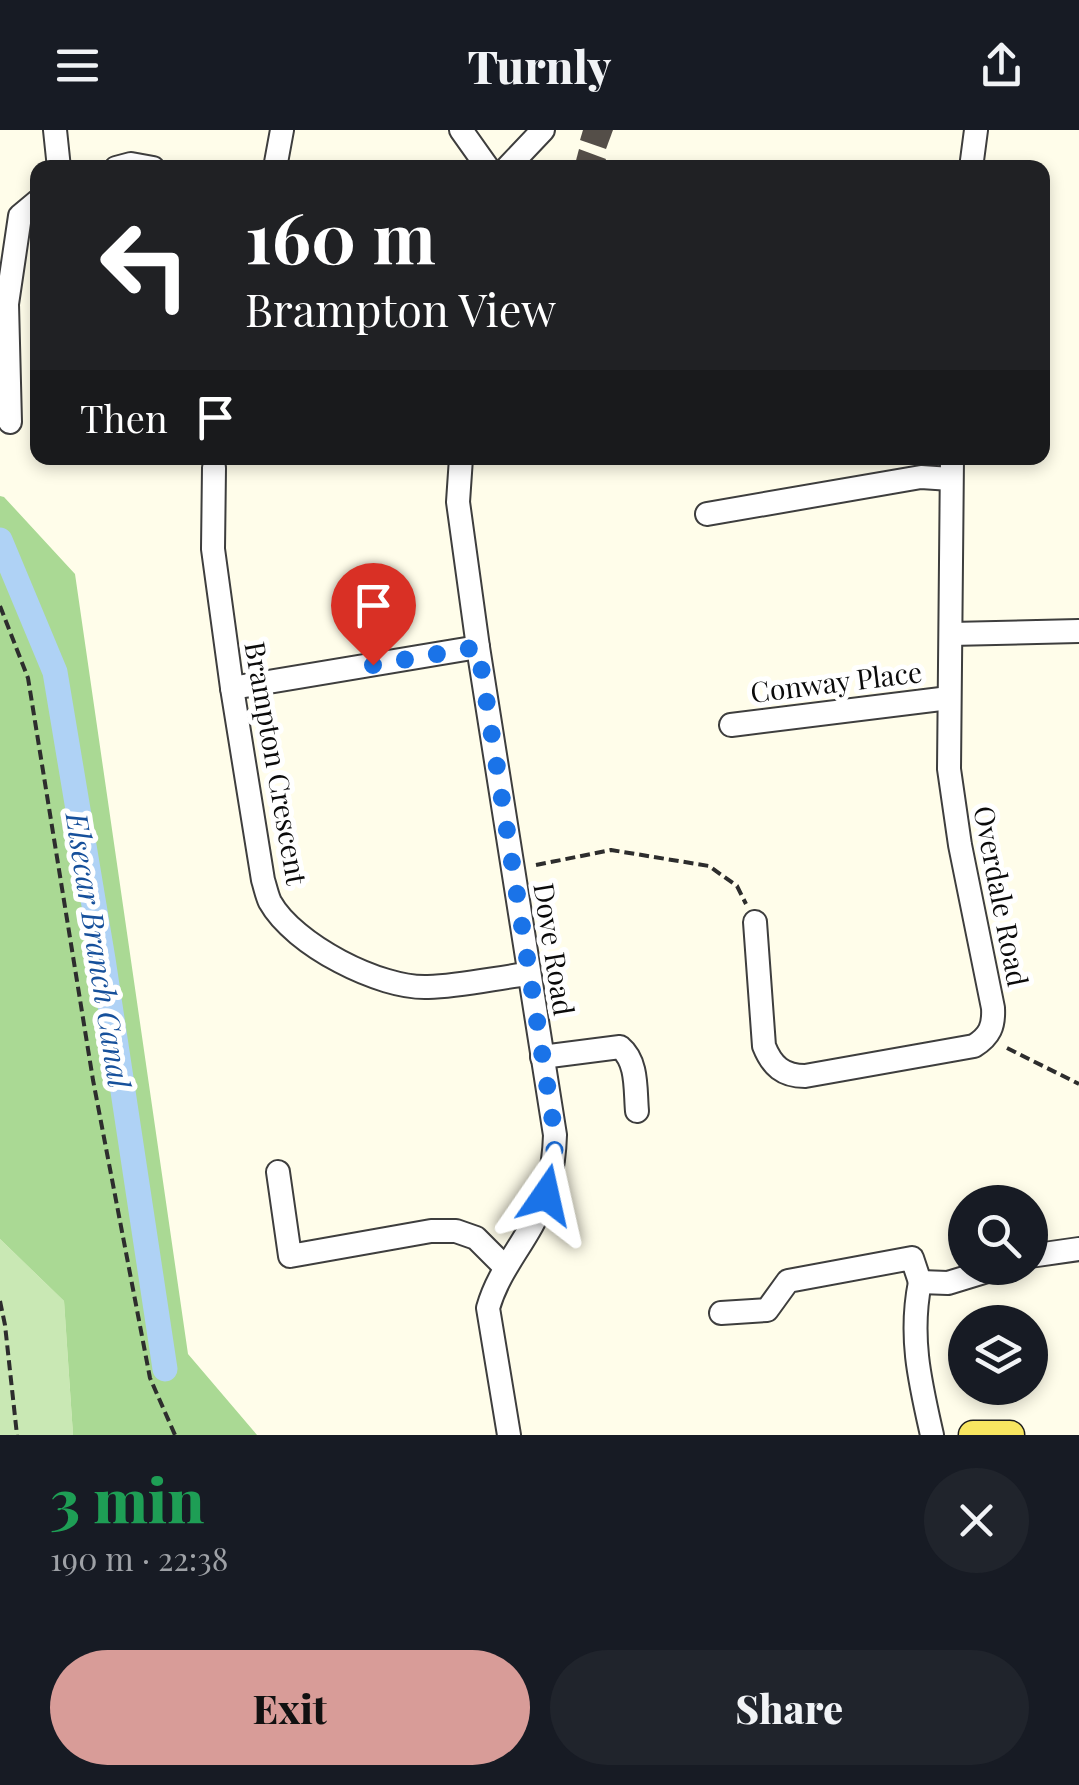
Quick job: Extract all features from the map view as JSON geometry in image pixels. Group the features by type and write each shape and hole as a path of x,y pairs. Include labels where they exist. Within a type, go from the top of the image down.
{"main road":[{"path":"972,1435 1010,1435"}],"street":[{"path":"55,130 58,160"},
{"path":"276,160 282,130"},
{"path":"461,130 482,160"},
{"path":"514,160 543,130"},
{"path":"973,160 976,130"},
{"path":"10,422 7,304 20,216 30,208"},
{"name":"Dove Road","path":"461,465 458,502 478,647 555,1135 554,1164 546,1195 494,1288 488,1308 508,1435"},
{"name":"Brampton Crescent","path":"214,468 213,550 263,880 270,901 311,944 369,975 401,985 427,988 528,974"},
{"path":"707,514 952,468"},
{"name":"Overdale Road","path":"952,468 949,768 993,1008 994,1023 987,1038"},
{"path":"951,634 1079,631"},
{"path":"232,688 478,647"},
{"name":"Conway Place","path":"731,724 949,698"},
{"path":"756,922 764,1046 780,1071 805,1076 974,1046 987,1038"},
{"path":"542,1057 620,1048 633,1064 638,1111"},
{"path":"278,1172 290,1256 456,1230 476,1238 505,1267"},
{"path":"1048,1253 1079,1249"},
{"path":"721,1313 767,1310 788,1281 912,1258 920,1282 916,1366 932,1435"},
{"path":"920,1282 948,1283"}],"path":[{"path":"0,606 28,678 93,1080 150,1378 175,1435"},
{"path":"512,870 611,850 710,866 737,886 756,922"},
{"path":"987,1038 1079,1084"},
{"path":"0,1301 17,1435"}],"green space":[{"path":"0,496 75,574 188,1354 257,1435 73,1435 64,1301 0,1239"},
{"path":"0,1239 64,1301 73,1435 0,1435"}],"building":[{"path":"583,130 613,130 606,149 580,140"},
{"path":"579,149 606,159 606,160 576,160"}],"waterway":[{"name":"Elsecar Branch Canal","path":"0,540 55,672 165,1369"}],"route":[{"path":"373,665 478,647 555,1135 554,1164 546,1195"}]}
